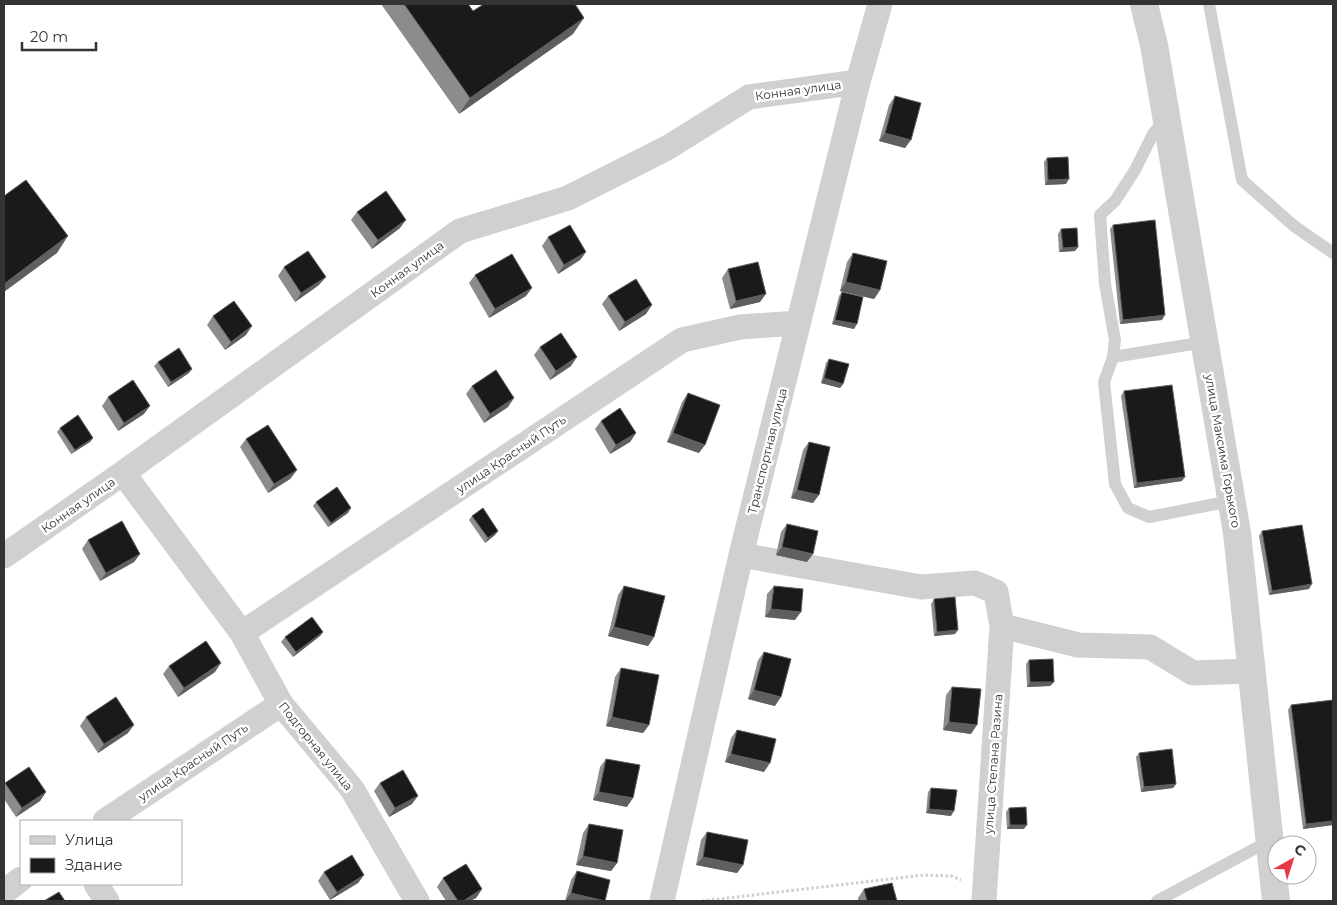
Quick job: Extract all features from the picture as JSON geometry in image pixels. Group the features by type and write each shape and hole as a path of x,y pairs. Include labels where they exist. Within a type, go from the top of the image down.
{"street":[{"name":"Транспортная улица","path":"662,901 741,555 858,82 880,4"},
{"name":"улица Максима Горького","path":"1144,4 1154,45 1237,533 1268,835"},
{"name":"Конная улица","path":"4,556 460,231 568,198 667,148 749,96 858,82"},
{"name":"улица Красный Путь","path":"242,633 682,340 740,327 798,323"},
{"name":"Подгорная улица","path":"122,473 242,633 281,704 352,789 417,901"},
{"name":"улица Степана Разина","path":"741,555 920,587 975,583 996,592 1002,626 984,896"},
{"path":"1002,626 1078,645 1150,647 1193,673 1251,671"},
{"name":"улица Красный Путь","path":"107,820 281,704"},
{"path":"4,892 20,880"},
{"path":"97,885 107,901"},
{"name":"улица Максима Горького","path":"1271,885 1272,901"}],"lane":[{"path":"1209,4 1242,180 1294,226 1333,253"},
{"path":"1166,117 1153,134 1135,170 1115,201 1100,215 1105,284 1115,340 1113,357 1104,382 1115,484 1128,508 1149,517 1231,501"},
{"path":"1113,357 1204,342"},
{"path":"1157,901 1267,842"}],"path":[{"path":"702,901 924,875 951,876 984,896"}],"building":[{"path":"404,4 468,4 473,11 484,4 575,4 584,18 470,98"},
{"path":"895,96 921,103 911,140 885,133"},
{"path":"1068,157 1069,179 1048,180 1047,158"},
{"path":"26,180 68,236 4,284 4,196"},
{"path":"386,191 406,220 378,240 357,212"},
{"path":"1155,220 1165,315 1123,320 1113,225"},
{"path":"570,225 586,252 564,265 548,237"},
{"path":"1077,228 1078,247 1063,248 1061,229"},
{"path":"308,251 326,277 301,293 284,267"},
{"path":"853,253 887,261 880,290 846,282"},
{"path":"512,254 532,288 495,309 475,275"},
{"path":"758,262 766,294 736,301 728,269"},
{"path":"636,279 652,305 625,322 608,296"},
{"path":"842,292 863,297 857,324 835,320"},
{"path":"234,301 252,326 231,342 213,316"},
{"path":"561,333 577,357 556,371 540,347"},
{"path":"179,348 192,369 171,382 158,362"},
{"path":"829,359 849,364 843,384 824,378"},
{"path":"496,370 514,398 490,414 472,386"},
{"path":"133,380 150,406 124,423 108,397"},
{"path":"1172,385 1185,477 1137,483 1124,391"},
{"path":"688,393 720,405 705,445 673,433"},
{"path":"620,408 636,433 616,445 601,421"},
{"path":"78,415 93,438 75,450 60,428"},
{"path":"268,425 297,470 274,484 246,439"},
{"path":"809,442 830,447 819,495 797,490"},
{"path":"337,487 351,508 331,523 316,502"},
{"path":"483,508 498,531 488,538 472,516"},
{"path":"122,521 140,554 106,573 88,540"},
{"path":"787,524 818,531 813,554 782,547"},
{"path":"1302,525 1312,584 1272,591 1262,531"},
{"path":"624,586 665,596 654,637 614,627"},
{"path":"774,586 803,589 801,612 771,609"},
{"path":"955,597 958,630 937,632 934,599"},
{"path":"312,617 323,632 296,652 285,637"},
{"path":"206,641 221,663 184,688 169,666"},
{"path":"764,652 791,659 781,697 754,690"},
{"path":"1053,659 1054,682 1030,682 1029,660"},
{"path":"621,668 659,675 649,725 612,717"},
{"path":"952,687 981,689 977,725 949,722"},
{"path":"116,697 134,725 104,744 86,717"},
{"path":"1333,700 1333,821 1306,824 1291,705"},
{"path":"737,730 776,739 770,763 731,754"},
{"path":"1172,749 1176,784 1144,787 1139,753"},
{"path":"606,759 640,765 633,798 599,792"},
{"path":"29,767 46,792 22,808 5,783"},
{"path":"403,770 418,796 395,808 380,783"},
{"path":"931,788 957,790 954,811 929,809"},
{"path":"1026,807 1027,825 1010,825 1009,808"},
{"path":"589,824 623,830 617,863 583,856"},
{"path":"707,832 748,840 743,865 703,857"},
{"path":"352,855 364,875 337,892 324,872"},
{"path":"466,864 482,889 463,901 458,901 443,878"},
{"path":"577,871 610,880 605,901 571,893"},
{"path":"892,883 897,901 867,901 864,889"},
{"path":"59,892 65,901 44,901"}]}
